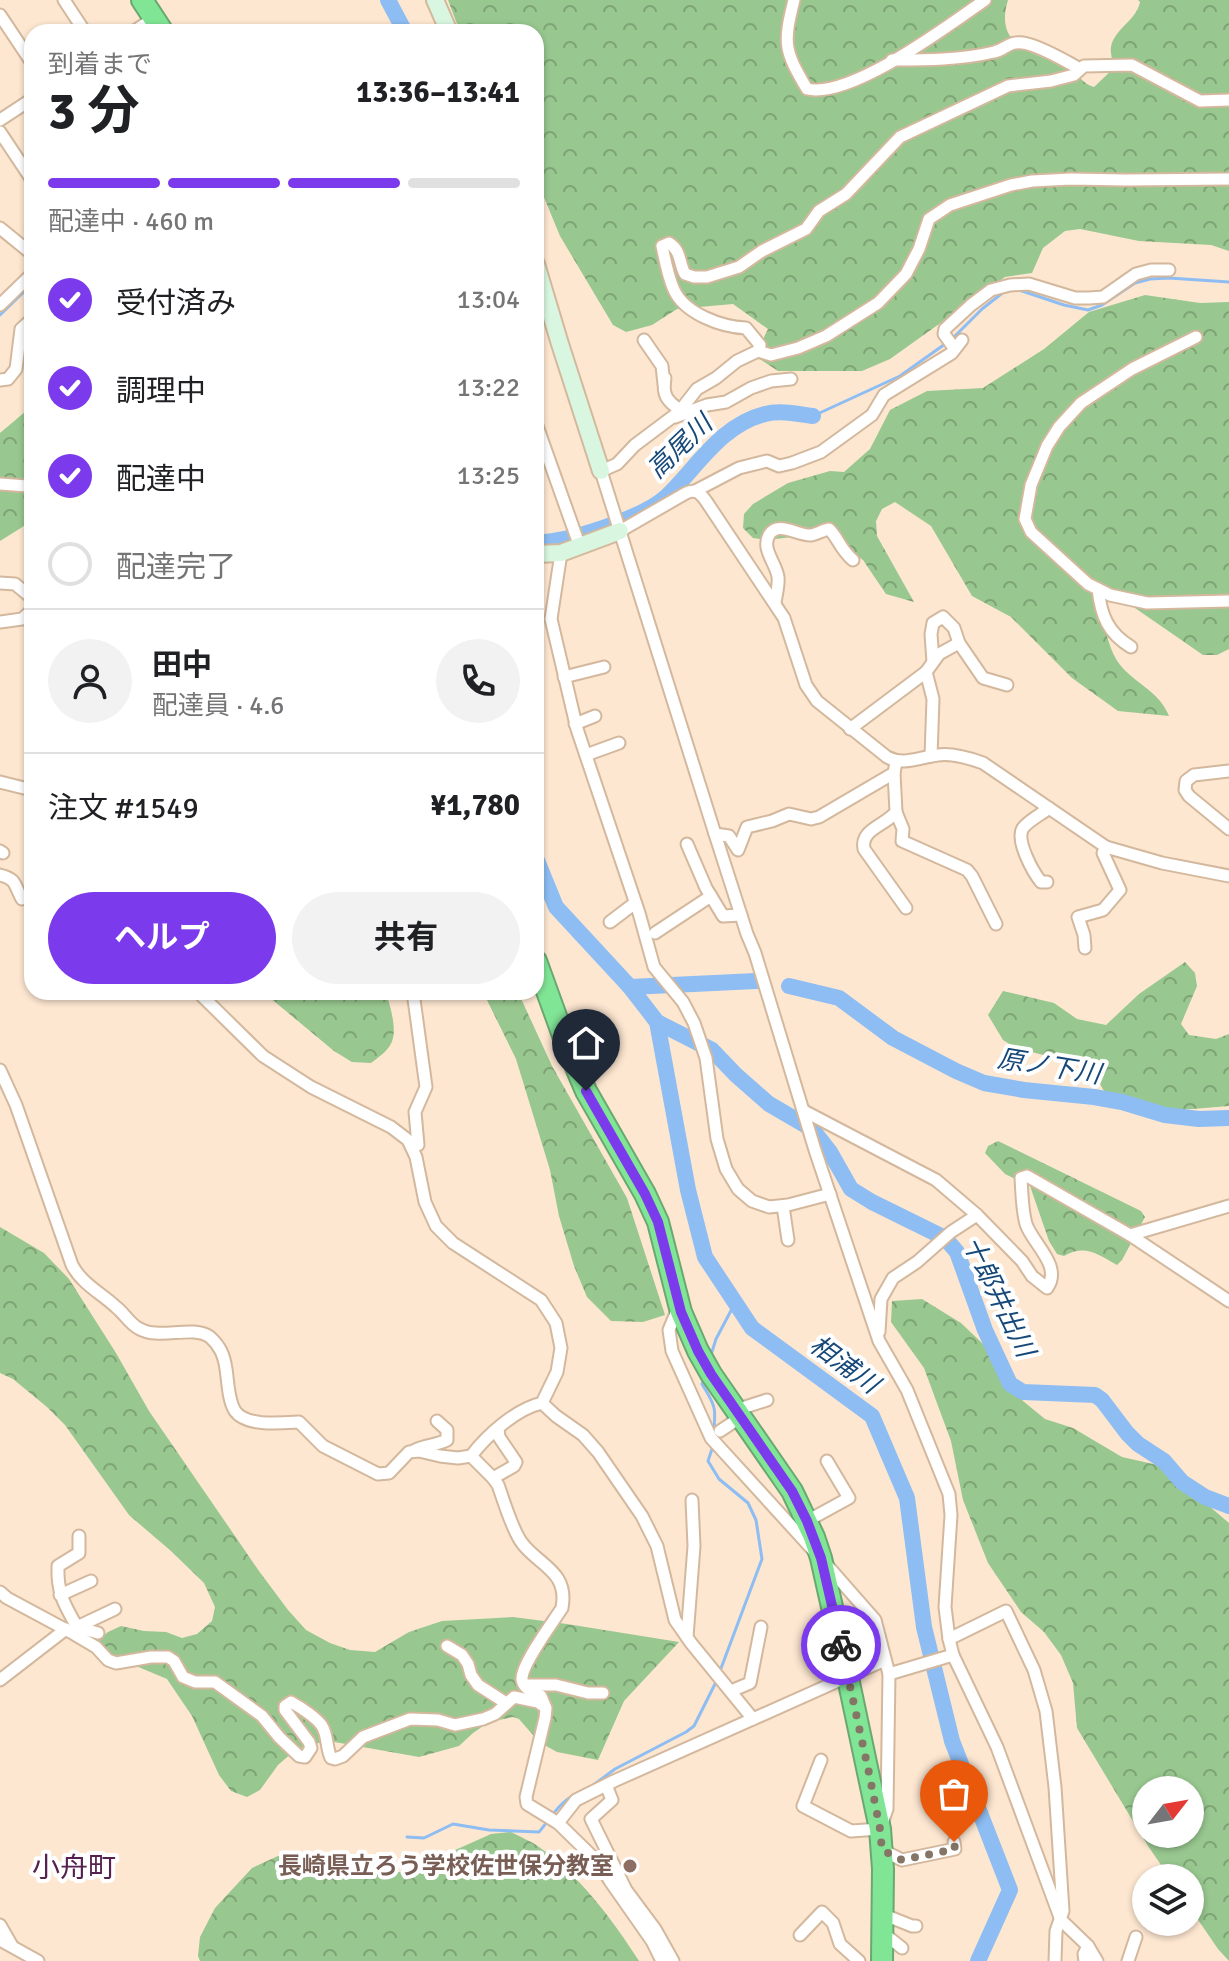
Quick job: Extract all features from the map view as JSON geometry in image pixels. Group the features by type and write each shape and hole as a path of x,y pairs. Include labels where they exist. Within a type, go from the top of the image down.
{"highway":[{"path":"142,0 158,24"},
{"path":"544,983 586,1091 658,1222 680,1305 698,1351 792,1491 821,1558 880,1829 882,1961"}],"street":[{"path":"64,0 80,24"},
{"path":"435,0 446,24"},
{"path":"794,0 786,31 792,63 807,89 825,90 853,82 942,30 985,0"},
{"path":"0,15 24,51"},
{"path":"892,60 939,60 996,52 1010,43 1025,43 1080,69"},
{"path":"758,351 760,345 746,328 732,328 697,313 681,302 673,289 662,246 669,243 674,246 685,274 694,277 707,277 739,267 762,251 806,229 819,211 846,194 900,137 1008,86 1074,75 1084,66 1132,65 1200,101 1229,100"},
{"path":"0,120 24,104"},
{"path":"0,132 24,168"},
{"path":"601,471 617,464 635,445 680,410 697,389 737,361 758,351 771,355 798,348 826,336 878,303 906,274 929,219 950,205 1032,181 1229,179"},
{"path":"0,228 24,248"},
{"path":"830,1194 769,1207 752,1201 738,1189 726,1169 717,1139 706,1058 683,1002 654,967 575,724 551,619 547,554 695,491 739,468 767,461 779,466 821,452 872,415 884,395 952,353 954,342 945,329 991,290 1029,284 1075,298 1103,297 1136,274 1169,270"},
{"path":"0,305 24,282"},
{"path":"544,291 815,1150 879,1341 907,1390 949,1494 951,1515 945,1607 951,1656 997,1747 1061,1920 1088,1946 1097,1961"},
{"path":"0,380 8,379 16,369 21,329 24,326"},
{"path":"1196,337 1132,369 1081,403 1047,446 1031,485 1025,519 1031,532 1088,584 1110,595 1147,603 1229,601"},
{"path":"644,340 662,366 668,402 680,410"},
{"path":"664,384 667,368"},
{"path":"670,419 707,405 726,402 771,381 791,379"},
{"path":"544,446 577,539"},
{"path":"0,484 24,486"},
{"path":"695,491 701,494 784,618 806,685 817,701 887,757 895,768 896,812 903,829 902,841 967,870 996,924"},
{"path":"775,603 778,577 766,546 768,536 774,530 783,528 810,535 829,529 843,552 853,560"},
{"path":"0,583 15,584 24,591"},
{"path":"1098,589 1106,623 1118,640 1131,647"},
{"path":"0,622 24,617"},
{"path":"931,756 933,699 929,690 933,623 943,617 954,628 959,643 983,678 1007,685"},
{"path":"850,729 930,667 939,654 959,643"},
{"path":"564,677 604,667"},
{"path":"575,724 595,716"},
{"path":"586,755 619,743"},
{"path":"715,834 729,836 738,850 747,827 789,814 811,819 819,817 895,768 931,756 954,755 983,763 1106,847 1162,863 1229,876"},
{"path":"1229,771 1194,775 1186,781 1185,790 1229,829"},
{"path":"0,782 24,788"},
{"path":"1047,882 1041,882 1035,875 1020,839 1023,829 1049,808"},
{"path":"896,812 891,819 866,834 863,842 864,849 906,908"},
{"path":"687,844 723,916 741,915"},
{"path":"1085,948 1078,917 1103,910 1120,890 1103,853 1106,847"},
{"path":"922,851 931,866"},
{"path":"0,875 10,877 22,899"},
{"path":"655,933 711,896"},
{"path":"610,922 635,903"},
{"path":"206,1000 263,1056 311,1087 391,1127 408,1140 416,1157 425,1202 436,1226 453,1243 541,1300 556,1323 561,1348 557,1372 542,1403 531,1406 484,1439 471,1456 458,1458 411,1452"},
{"path":"414,1000 426,1087 415,1112 418,1145"},
{"path":"0,1070 16,1105 77,1275 141,1330 203,1333 209,1337 221,1349 231,1401 241,1417 266,1424 299,1422 323,1446 378,1474 389,1473 411,1452 425,1445 447,1440 447,1430 437,1421"},
{"path":"804,1111 936,1180 977,1215 1022,1261 1032,1276 1047,1288 1051,1282 1051,1270 1026,1222 1021,1178 1027,1176 1130,1235 1229,1301"},
{"path":"783,1206 788,1240"},
{"path":"1130,1235 1229,1206"},
{"path":"879,1341 881,1299 893,1278 977,1215"},
{"path":"680,1305 669,1330 672,1351 711,1438 875,1620 889,1674 887,1809 880,1829 851,1831 803,1806 821,1760"},
{"path":"720,1431 738,1414 767,1400"},
{"path":"542,1403 583,1435 642,1516 657,1546 675,1620 753,1719"},
{"path":"493,1478 516,1462 499,1437 498,1429"},
{"path":"471,1456 498,1485 520,1541 550,1568 564,1596 562,1608 523,1669 522,1681 527,1689 541,1696 546,1708 527,1804 551,1820 599,1863 652,1941 662,1961"},
{"path":"807,1521 849,1498 827,1461"},
{"path":"687,1637 694,1546 692,1500"},
{"path":"72,1630 60,1595 58,1566 79,1553 79,1536"},
{"path":"60,1595 91,1581"},
{"path":"0,1592 72,1630 108,1660 116,1663 168,1657 183,1677 195,1682 215,1682 262,1716 299,1756 305,1757 311,1748 285,1710 291,1702 322,1726 328,1752 335,1759 343,1756 363,1737 410,1719 438,1720 455,1725 495,1714 514,1697 538,1702 546,1708"},
{"path":"0,1680 72,1630 115,1609"},
{"path":"949,1639 1006,1611 1034,1670 1046,1711 1055,1787 1063,1911 1056,1931 1055,1961"},
{"path":"72,1630 98,1633"},
{"path":"731,1691 750,1683 762,1634"},
{"path":"447,1646 462,1655 478,1685 506,1703"},
{"path":"889,1674 951,1656"},
{"path":"551,1820 576,1800 606,1785 885,1662"},
{"path":"525,1685 556,1685 588,1693 603,1693"},
{"path":"606,1785 612,1800 591,1819 626,1890 655,1929 673,1961"},
{"path":"882,1850 902,1860 955,1849 954,1842"},
{"path":"800,1935 822,1912 833,1923 840,1944 859,1961"},
{"path":"882,1923 916,1926"},
{"path":"882,1923 902,1948"},
{"path":"0,1925 12,1947"},
{"path":"1128,1961 1136,1937"},
{"path":"0,1940 38,1961"},
{"path":"1085,1961 1088,1946"}],"green space":[{"path":"448,0 1008,0 1005,24 1014,41 1030,52 1068,67 1086,84 1094,87 1114,68 1113,41 1135,14 1138,0 1229,0 1229,251 1211,245 1139,241 1080,229 1065,231 1043,248 1032,273 1005,277 890,359 862,371 778,371 755,356 768,329 733,304 677,309 652,325 626,332 613,325 560,236 544,197 544,24 457,24"},
{"path":"1145,295 1200,303 1229,302 1229,649 1217,655 1203,655 1122,599 1108,599 1101,612 1117,660 1127,673 1160,700 1169,716 1118,711 1072,678 1011,617 972,596 931,526 895,502 882,509 876,521 877,536 914,602 886,594 863,560 826,533 767,540 753,538 743,528 744,514 753,504 788,483 830,471 844,472 870,449 890,410 927,391 983,388 1044,349 1089,312"},
{"path":"24,413 24,526 0,541 0,433"},
{"path":"1185,962 1195,973 1197,986 1181,1024 1189,1035 1216,1039 1229,1034 1229,1106 1155,1112 1104,1091 1090,1067 1016,1048 1003,1040 988,1015 1003,991 1054,1003 1077,1019 1106,1025 1139,994"},
{"path":"273,1000 388,1000 394,1033 392,1042 384,1052 371,1063 352,1062 334,1051"},
{"path":"487,1000 522,1000 552,1066 627,1198 665,1315 643,1322 611,1321 587,1297 559,1216 550,1170 516,1059"},
{"path":"998,1141 1141,1211 1145,1217 1117,1265 1085,1251 1064,1256 1057,1254 1049,1241 1030,1186 1005,1174 985,1153 988,1146"},
{"path":"0,1227 44,1253 69,1279 149,1411 259,1571 306,1630 350,1650 375,1652 409,1632 442,1621 513,1617 679,1642 624,1701 598,1760 557,1752 539,1742 519,1719 513,1717 489,1722 459,1746 419,1757 329,1741 305,1746 278,1765 260,1790 247,1797 231,1791 219,1775 192,1716 167,1679 105,1653 97,1641 121,1626 166,1632 182,1638 197,1634 212,1621 215,1607 204,1583 129,1515 65,1425 13,1379 0,1373"},
{"path":"922,1299 961,1323 982,1343 1023,1401 1045,1419 1073,1428 1122,1457 1162,1466 1229,1523 1229,1961 1204,1928 1204,1864 1160,1864 1149,1848 1204,1848 1204,1776 1132,1776 1132,1819 1077,1728 1073,1683 1061,1655 1044,1632 1021,1612 988,1563 963,1500 951,1441 924,1368 891,1322 892,1301"},
{"path":"511,1832 536,1845 582,1885 639,1961 200,1961 200,1937 215,1908 252,1868 278,1856 325,1859 347,1867 400,1872 491,1834"}],"waterway":[{"name":"相浦川","path":"388,0 401,24"},
{"path":"396,24 398,18"},
{"path":"951,340 1005,291 1019,290 1088,310 1102,305 1135,283 1150,279 1229,282"},
{"path":"0,315 24,292"},
{"path":"813,416 900,376 945,344"},
{"name":"高尾川","path":"544,541 605,527 656,504 723,437 749,419 777,412 813,416"},
{"name":"相浦川","path":"544,878 556,907 630,987 657,1022 688,1190 705,1257 752,1328 872,1416 907,1498 924,1627 952,1741 1010,1890 978,1961"},
{"name":"原ノ下川","path":"630,987 756,981"},
{"name":"原ノ下川","path":"789,986 839,998 893,1038 984,1083 1094,1097 1165,1115 1199,1119 1229,1118"},
{"name":"十郎井出川","path":"657,1022 712,1050 769,1104 812,1129 830,1152 851,1189 945,1238 957,1252 985,1330 1010,1384 1023,1392 1095,1395 1127,1433 1164,1461 1182,1482 1205,1497 1229,1506"},
{"path":"711,1355 735,1303"},
{"path":"704,1378 702,1384 714,1408 715,1434"},
{"path":"713,1446 708,1461 719,1479 748,1503 756,1520 762,1559 720,1671"},
{"path":"592,1786 615,1769 694,1726 716,1682"},
{"path":"407,1837 424,1838 453,1824 489,1830 539,1832 559,1807 574,1795"}],"way so far":[{"path":"841,1645 882,1850 902,1860 955,1849 954,1842"}],"place":[{"name":"長崎県立ろう学校佐世保分教室","path":"630,1866"}],"district":[{"name":"小舟町","path":"74,1868"}],"route":[{"path":"586,1091 658,1222 681,1312 698,1351 792,1491 807,1521 821,1558 841,1645"}]}
